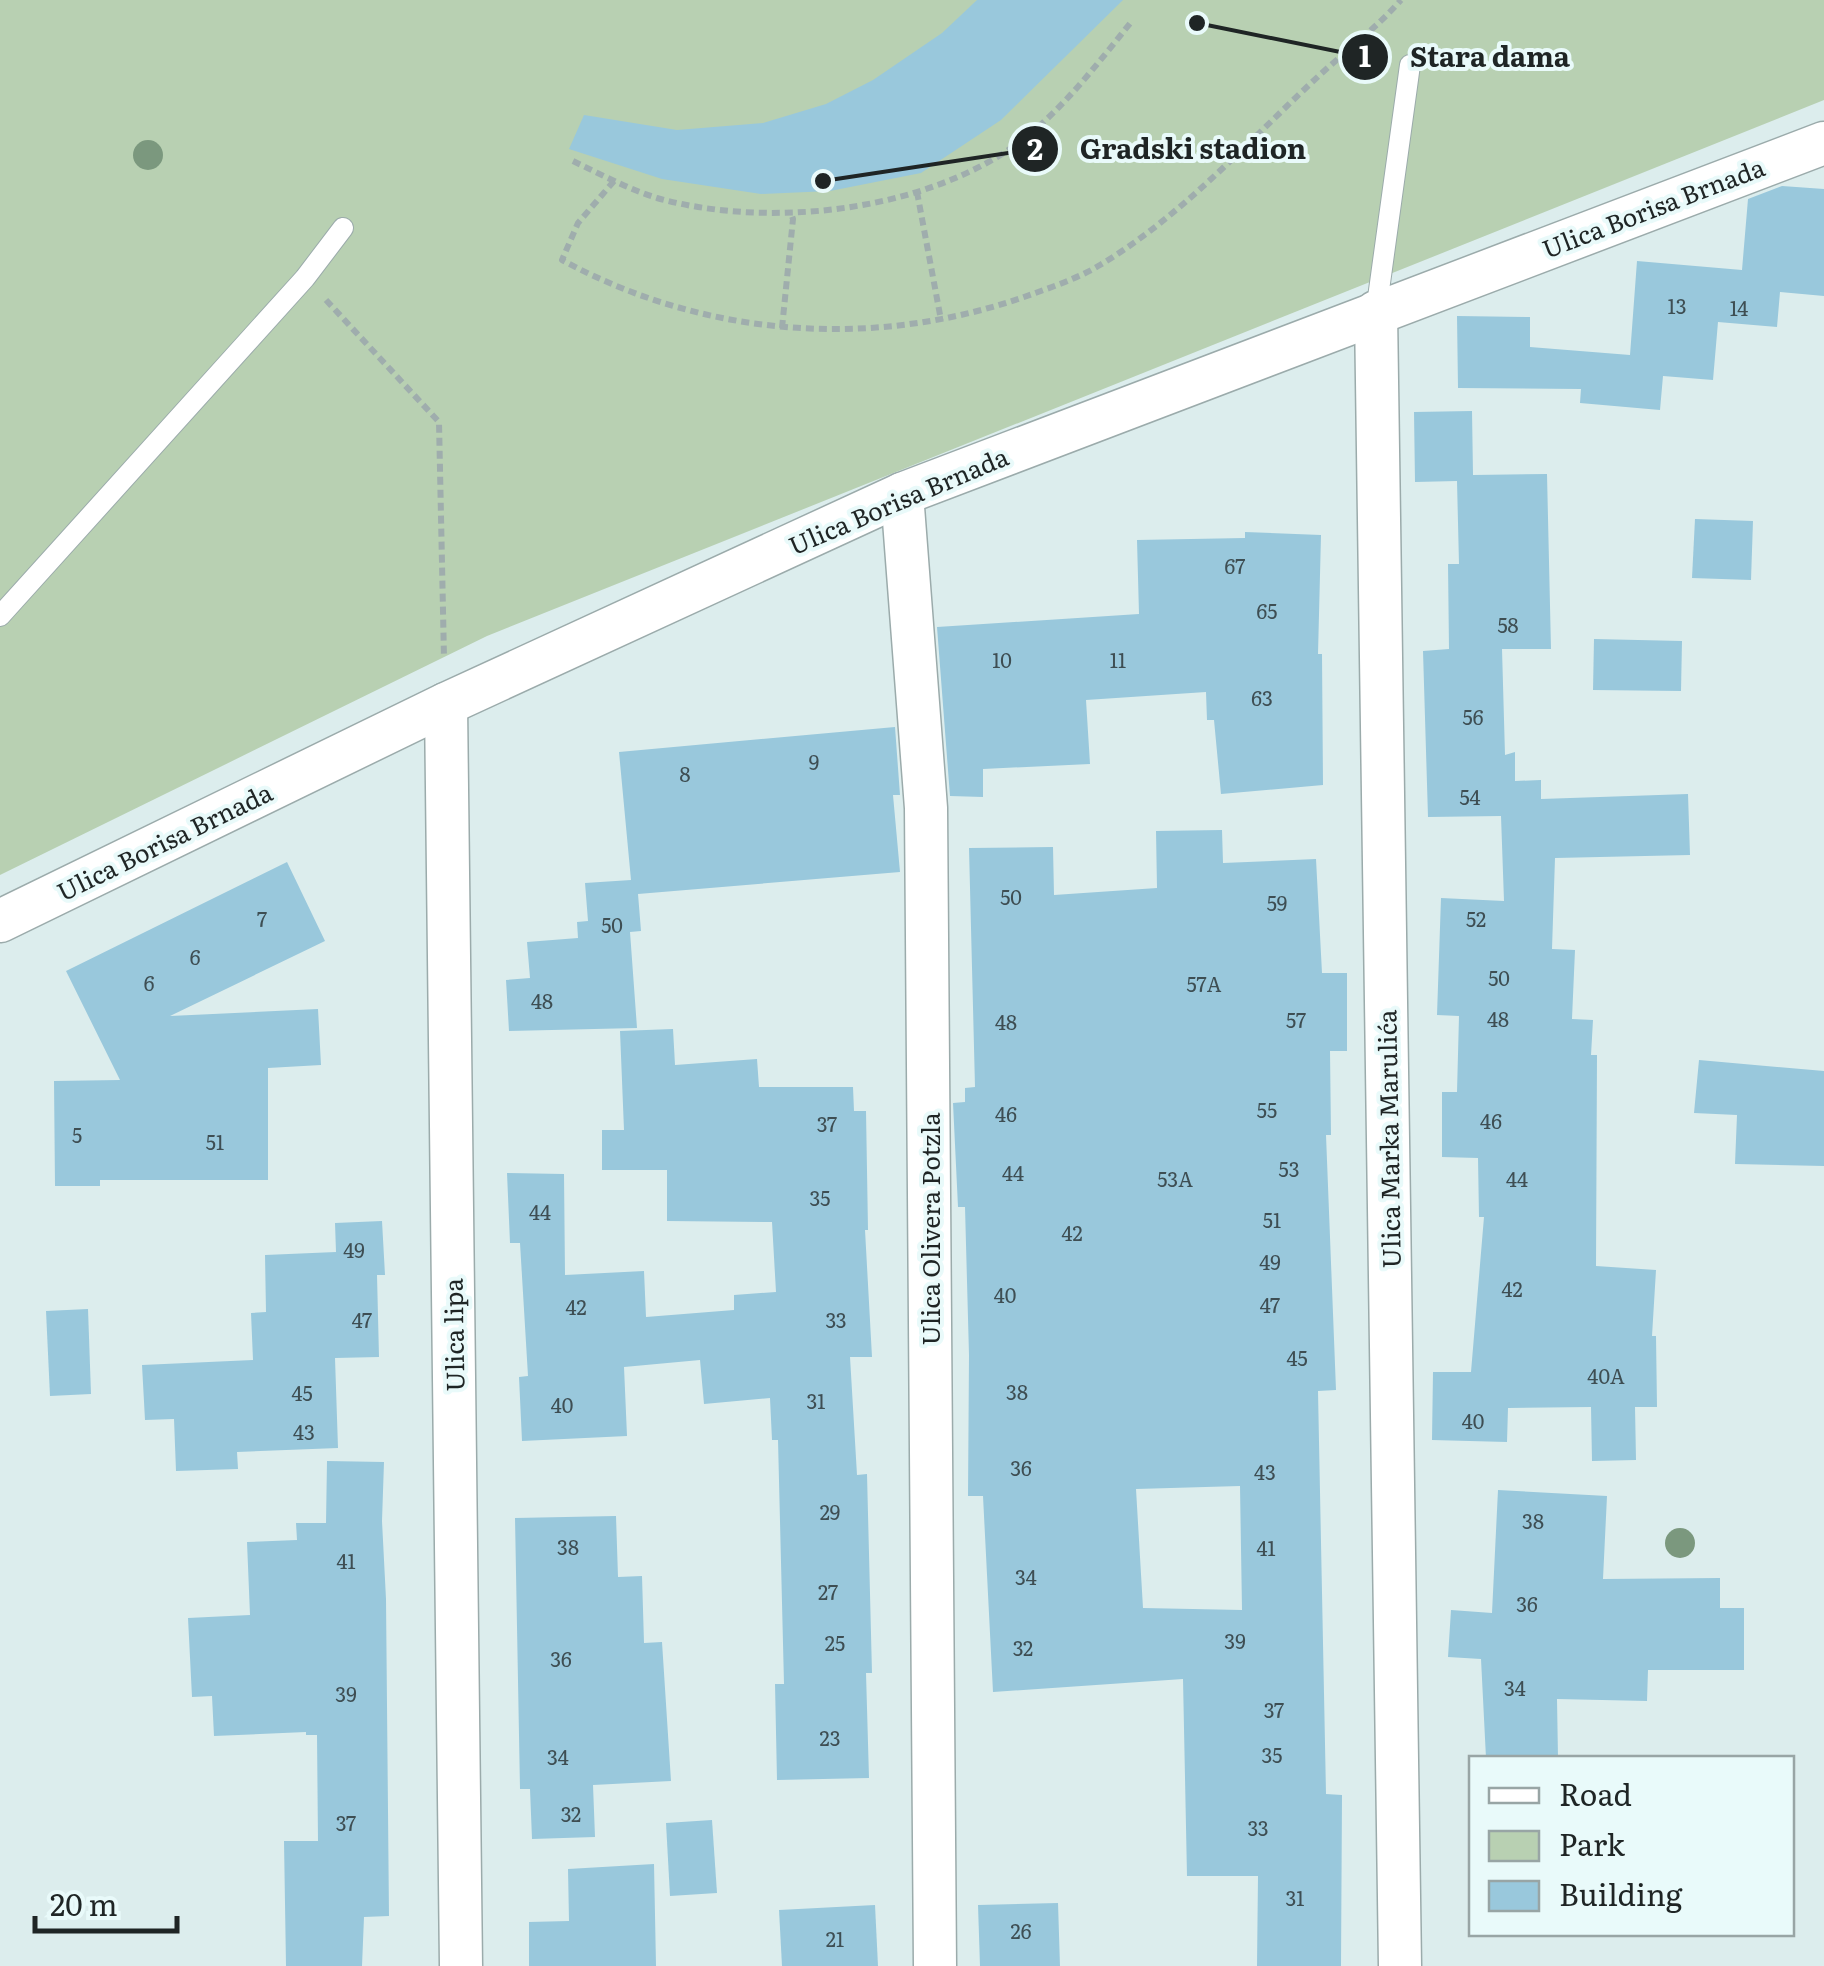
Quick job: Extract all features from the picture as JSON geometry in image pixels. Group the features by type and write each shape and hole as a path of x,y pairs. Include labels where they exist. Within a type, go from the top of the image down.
{"street":[{"name":"Ulica Borisa Brnada","path":"0,921 446,704 902,494 1824,143"},
{"name":"Ulica Marka Marulića","path":"1376,312 1400,1966"},
{"name":"Ulica Olivera Potzla","path":"902,494 926,808 935,1966"},
{"name":"Ulica lipa","path":"446,704 460,1966"}],"lane":[{"path":"1376,312 1410,65"},
{"path":"0,616 305,278 342,228"}],"path":[{"path":"614,181 578,224 562,260 608,284 696,313 782,328 842,329 941,320 1048,289 1098,266 1148,233 1248,146 1401,0"},
{"path":"573,161 657,198 716,208 792,213 858,206 917,192 968,171 1017,144 1096,64 1132,20"},
{"path":"917,192 941,320"},
{"path":"782,328 792,213"},
{"path":"305,278 439,422 446,704"}],"green space":[{"path":"0,0 1824,0 1824,100 487,636 0,875"}],"building":[{"path":"977,0 1123,0 1001,120 921,173 830,191 761,194 662,179 569,149 584,115 677,130 763,123 826,104 873,80 942,33"},
{"path":"1782,186 1824,189 1824,296 1780,292 1777,327 1718,322 1713,380 1663,376 1660,410 1580,403 1581,389 1458,388 1457,316 1530,317 1530,347 1630,355 1637,261 1742,270 1748,199"},
{"path":"1472,411 1473,475 1547,474 1551,649 1502,649 1505,755 1515,752 1515,781 1541,780 1541,799 1688,794 1690,855 1555,858 1552,949 1575,950 1572,1019 1593,1020 1591,1055 1597,1055 1596,1266 1656,1270 1652,1336 1656,1336 1657,1407 1635,1407 1636,1460 1592,1461 1591,1407 1508,1408 1507,1442 1432,1440 1433,1372 1471,1372 1484,1217 1479,1217 1478,1158 1442,1157 1442,1092 1457,1092 1459,1016 1437,1015 1441,898 1504,901 1501,816 1428,817 1423,651 1449,649 1448,564 1459,564 1457,481 1415,482 1414,412"},
{"path":"1695,519 1753,521 1751,580 1692,578"},
{"path":"1245,532 1321,535 1318,654 1322,654 1323,785 1221,794 1214,720 1207,720 1206,692 1086,700 1090,764 983,769 983,797 950,796 937,627 1139,614 1137,540 1245,538"},
{"path":"1594,639 1682,641 1681,691 1593,690"},
{"path":"895,727 900,795 893,795 900,872 638,894 641,931 630,932 637,1028 509,1031 506,980 530,978 527,942 578,938 577,922 588,921 585,883 631,880 619,752"},
{"path":"1222,830 1223,863 1316,859 1322,973 1347,973 1347,1051 1330,1051 1331,1135 1326,1135 1336,1390 1318,1391 1326,1794 1342,1795 1341,1966 1257,1966 1258,1876 1187,1876 1183,1679 993,1692 983,1496 968,1496 965,1207 958,1207 953,1103 965,1102 965,1088 975,1087 969,848 1053,847 1054,895 1157,888 1156,831","holes":["1240,1486 1242,1610 1143,1608 1136,1489"]},
{"path":"287,862 325,941 170,1016 318,1009 321,1065 268,1068 268,1180 100,1180 100,1186 55,1186 54,1081 120,1080 66,971"},
{"path":"673,1029 675,1065 757,1059 759,1087 853,1087 854,1111 866,1111 865,1230 872,1357 850,1357 857,1475 867,1474 872,1673 866,1673 869,1778 777,1780 775,1684 784,1684 778,1440 772,1440 770,1398 704,1404 700,1360 624,1367 627,1436 522,1441 519,1377 528,1376 520,1243 510,1243 507,1173 564,1174 565,1275 644,1271 646,1317 734,1310 734,1295 776,1292 772,1222 667,1221 667,1170 602,1170 602,1130 624,1130 620,1031"},
{"path":"1699,1060 1824,1071 1824,1166 1735,1164 1737,1115 1694,1113"},
{"path":"382,1221 385,1275 377,1275 379,1357 335,1358 338,1448 237,1452 238,1469 176,1471 174,1419 145,1420 142,1365 253,1360 251,1313 266,1312 265,1255 336,1252 335,1223"},
{"path":"88,1309 91,1394 50,1396 46,1311"},
{"path":"327,1461 384,1462 389,1916 364,1917 362,1966 286,1966 284,1841 318,1841 317,1735 306,1732 214,1736 212,1696 192,1697 188,1618 250,1615 247,1542 297,1540 296,1523 326,1523"},
{"path":"1498,1490 1607,1496 1603,1579 1720,1578 1720,1608 1744,1608 1744,1670 1648,1670 1647,1701 1557,1699 1558,1756 1486,1756 1481,1659 1448,1657 1451,1610 1492,1613"},
{"path":"616,1516 618,1577 642,1576 644,1643 662,1642 671,1781 593,1785 595,1837 532,1839 530,1789 520,1789 515,1518"},
{"path":"712,1820 717,1893 670,1896 666,1823"},
{"path":"654,1864 656,1966 529,1966 529,1922 569,1921 568,1869"},
{"path":"1058,1903 1060,1966 980,1966 978,1905"},
{"path":"875,1905 878,1966 782,1966 779,1910"}],"place":[{"name":"Stara dama","path":"1197,23"},
{"name":"Gradski stadion","path":"823,181"}]}
